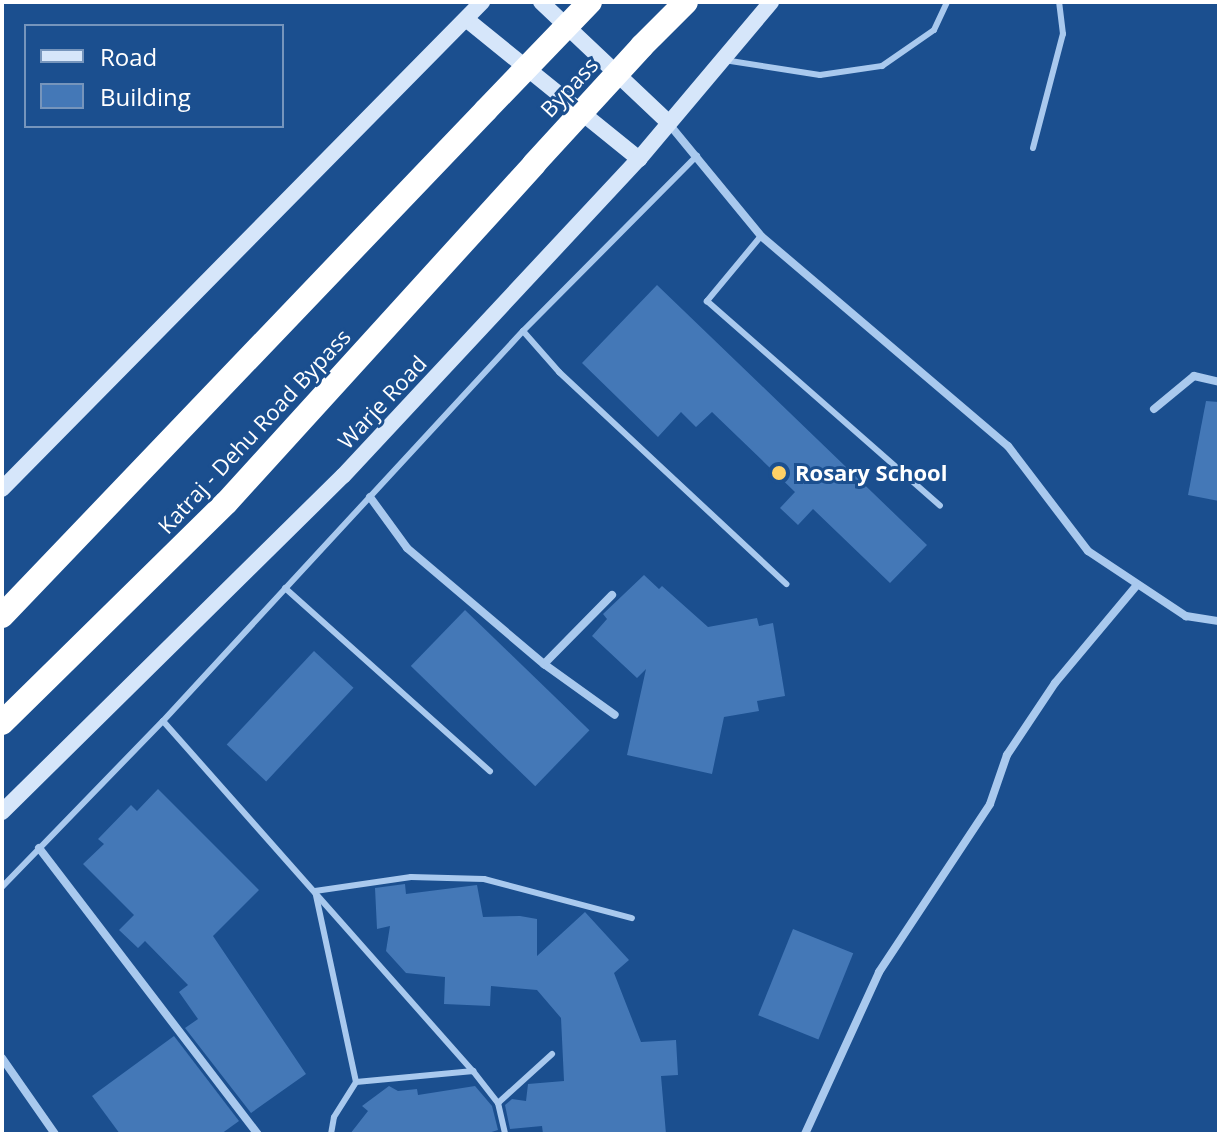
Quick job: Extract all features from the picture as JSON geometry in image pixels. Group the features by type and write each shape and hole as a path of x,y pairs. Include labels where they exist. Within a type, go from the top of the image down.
{"highway":[{"name":"Bypass","path":"2,616 590,2"},
{"name":"Bypass","path":"534,164 686,2"},
{"name":"Katraj - Dehu Road Bypass","path":"2,723 226,503 534,164"}],"street":[{"path":"2,489 482,2"},
{"path":"541,2 669,123 761,236 1008,446 1088,551 1136,586 1186,616 1219,621"},
{"name":"Warje Road","path":"2,812 343,476 639,159 771,2"},
{"path":"466,19 639,159"},
{"path":"1154,409 1194,376 1219,382"},
{"path":"370,497 407,548 544,664 615,715"},
{"path":"805,1134 879,972 990,804 1007,755 1055,683 1136,586"},
{"path":"544,664 612,595"},
{"path":"39,848 258,1134"},
{"path":"2,1058 55,1134"}],"lane":[{"path":"721,60 820,75 882,66 934,30 947,2"},
{"path":"1033,148 1063,34 1059,2"},
{"path":"2,887 163,721 523,331 697,156"},
{"path":"761,236 707,301 940,506"},
{"path":"523,331 559,372 786,584"},
{"path":"285,588 490,771"},
{"path":"163,721 473,1071 498,1103 505,1134"},
{"path":"315,891 411,877 484,879 632,918"},
{"path":"315,891 356,1082 334,1117 331,1134"},
{"path":"498,1103 552,1054"},
{"path":"356,1082 473,1071"}],"building":[{"name":"Rosary School","path":"657,285 927,545 890,583 813,509 798,525 780,508 795,492 712,412 696,427 681,412 658,437 582,363"},
{"path":"1206,401 1219,402 1219,501 1188,495"},
{"path":"644,575 659,589 662,586 708,627 757,618 759,626 773,623 785,696 757,701 759,711 724,717 712,774 627,755 646,669 637,678 592,636 607,619 603,614"},
{"path":"465,610 589,730 535,786 411,666"},
{"path":"314,651 353,688 266,781 227,745"},
{"path":"158,789 259,890 213,936 306,1074 251,1113 185,1028 198,1019 179,992 188,985 145,941 138,948 119,930 134,915 83,864 104,844 98,839 131,805 137,811"},
{"path":"405,884 406,894 477,885 483,917 537,919 537,956 585,912 629,960 614,973 641,1042 676,1040 678,1075 661,1076 666,1134 543,1134 542,1126 510,1129 505,1105 512,1099 526,1101 528,1084 564,1081 561,1018 537,990 491,986 490,1006 444,1004 445,977 406,973 386,951 390,926 377,929 375,888"},
{"path":"793,929 853,953 818,1040 758,1015"},
{"path":"174,1036 239,1121 221,1134 120,1134 92,1096"},
{"path":"389,1086 398,1091 417,1089 418,1095 475,1086 492,1106 498,1130 485,1134 350,1134 368,1111 362,1106"}],"place":[{"name":"Rosary School","path":"779,473"}]}
